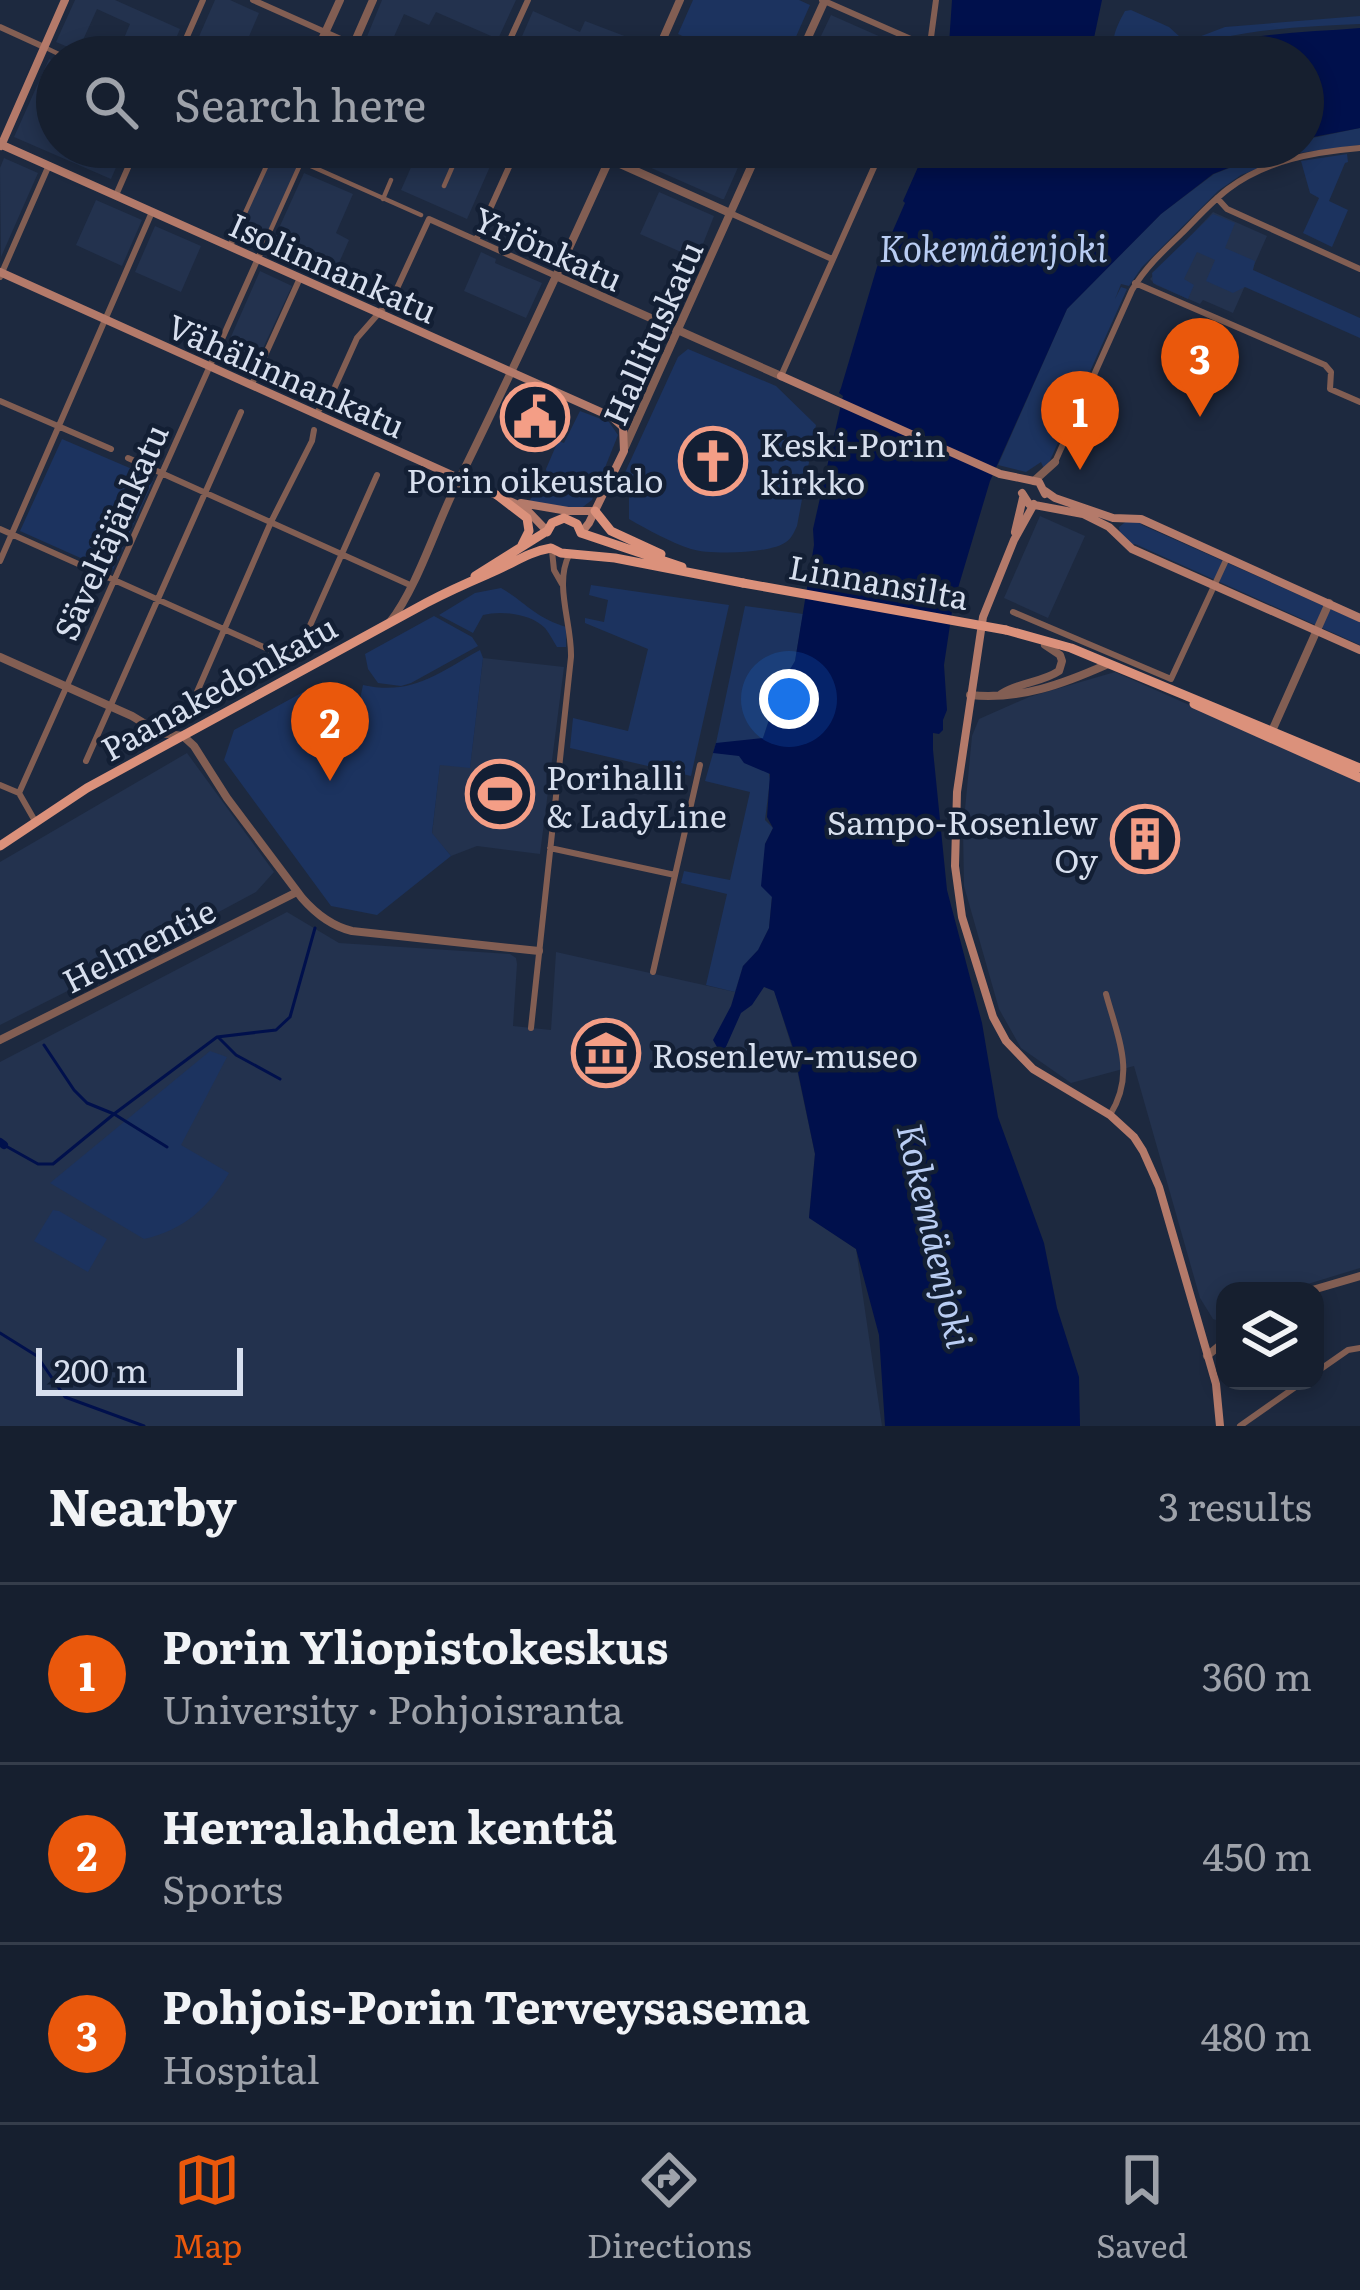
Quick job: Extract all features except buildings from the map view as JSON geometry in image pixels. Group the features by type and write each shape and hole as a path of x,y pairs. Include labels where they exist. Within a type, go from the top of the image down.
{"main road":[{"path":"48,36 64,0"},
{"path":"0,146 36,64"},
{"name":"Isolinnankatu","path":"0,146 36,160"},
{"name":"Isolinnankatu","path":"56,168 618,421 625,435 624,451"},
{"name":"Vähälinnankatu","path":"1,274 525,508 547,531"},
{"path":"782,376 1000,474 1041,484 1055,498 1106,516 1142,519 1360,618"},
{"name":"Hallituskatu","path":"581,533 624,451"},
{"path":"1000,474 1035,504 1083,514 1109,527 1132,549 1360,650"},
{"path":"1014,540 1024,485 1032,481"},
{"path":"1045,490 1014,540 983,617 957,792 955,866 962,917 992,1017 1006,1041 1050,1080 1110,1115 1134,1137 1152,1169 1216,1384 1220,1426"},
{"path":"497,496 533,507 595,511 620,536 704,575"},
{"path":"497,496 526,518 530,531 521,546"},
{"path":"571,552 581,533 577,524 564,518 547,531 551,548 558,552 704,575"},
{"path":"1116,536 1116,525 1124,518"},
{"name":"Paanakedonkatu","path":"0,846 88,788 466,582 547,531"},
{"path":"581,533 704,575"},
{"name":"Paanakedonkatu","path":"466,582 526,554 551,548"},
{"name":"Linnansilta","path":"704,575 1054,642 1257,728"},
{"path":"1257,728 1360,768"},
{"path":"1257,728 1360,778"}],"street":[{"path":"187,36 203,0"},
{"path":"253,0 335,36"},
{"path":"324,36 340,0"},
{"path":"357,36 373,0"},
{"path":"512,36 528,0"},
{"path":"809,36 824,0 904,36"},
{"path":"930,36 936,0"},
{"path":"664,36 679,3 667,2"},
{"path":"0,27 36,43"},
{"path":"1324,154 1360,148"},
{"path":"1,274 48,168"},
{"path":"116,195 128,168"},
{"path":"230,246 264,168"},
{"path":"240,224 268,236 298,168"},
{"name":"Yrjönkatu","path":"314,168 782,376"},
{"path":"444,186 452,168"},
{"path":"476,240 509,168"},
{"path":"389,623 605,168"},
{"path":"627,168 832,259"},
{"name":"Hallituskatu","path":"624,451 750,168"},
{"path":"782,376 873,168"},
{"path":"1045,490 1136,284 1217,198 1244,178 1269,168"},
{"path":"383,199 392,181"},
{"path":"1217,198 1226,209 1360,269"},
{"path":"0,560 152,212"},
{"path":"316,414 334,389 357,338 394,297 425,217"},
{"name":"Säveltäjänkatu","path":"19,794 268,236"},
{"path":"252,384 300,278"},
{"path":"1136,284 1325,365 1331,372 1330,388 1360,402"},
{"path":"0,401 112,449"},
{"path":"86,761 241,412"},
{"path":"199,699 196,692 314,430"},
{"path":"128,458 410,585"},
{"path":"1032,481 1055,462"},
{"path":"0,529 286,657 293,656 377,475"},
{"path":"551,548 554,570 563,586"},
{"path":"531,1028 572,654 563,586 565,561 571,552"},
{"path":"1013,612 1171,679 1227,558"},
{"path":"1274,731 1329,603"},
{"path":"998,696 1055,675 1061,667 1057,650 1008,631"},
{"path":"1090,655 1092,671"},
{"path":"0,657 160,733 183,736 297,892 321,917 352,932 538,951"},
{"path":"970,695 1011,697 1079,679 1110,664"},
{"path":"1257,728 1285,704"},
{"path":"653,972 700,765"},
{"path":"0,785 19,794 35,821"},
{"path":"550,848 675,875"},
{"name":"Helmentie","path":"0,1040 297,892"},
{"path":"1106,994 1126,1075 1110,1115"},
{"path":"1324,1287 1360,1276"},
{"path":"1324,1367 1348,1350 1360,1348"},
{"path":"1208,1356 1216,1349"},
{"path":"1240,1426 1291,1390"}],"shaded area":[{"path":"75,0 115,0 180,29 177,36 125,36 130,24 97,9 85,36 59,36"},
{"path":"215,0 230,0 259,13 249,36 199,36"},
{"path":"382,0 516,0 499,36 436,12 429,25 404,14 394,36 367,36"},
{"path":"693,0 799,0 810,5 796,36 678,34"},
{"path":"533,11 580,32 585,21 624,36 522,36"},
{"path":"1125,11 1169,27 1179,36 1115,36"},
{"path":"831,15 879,36 821,36"},
{"path":"1360,16 1360,24 1201,36 1225,27"},
{"path":"36,88 36,147 14,137"},
{"path":"1360,128 1360,145 1324,150 1324,136"},
{"path":"1347,154 1348,162 1329,201 1348,210 1332,247 1303,233 1319,198 1310,193 1303,168 1324,168 1324,158"},
{"path":"4,158 38,173 1,257 0,168"},
{"path":"86,168 116,168 111,179"},
{"path":"266,168 298,168 259,250 235,239"},
{"path":"411,168 489,168 467,219 401,190"},
{"path":"651,168 738,168 722,199"},
{"path":"1230,168 1259,168 1218,191 1129,286 1121,284 1115,299 1121,287 1127,289 1048,465 1044,469 1041,462 1026,472 998,465 1067,309 1161,214 1214,174"},
{"path":"304,173 353,194 336,233 349,240 332,279 269,250"},
{"path":"659,192 714,216 697,259 640,234"},
{"path":"96,200 142,220 122,266 76,245"},
{"path":"1213,212 1267,236 1233,313 1203,300 1200,304 1150,279"},
{"path":"1213,214 1235,223 1225,248 1255,261 1253,270 1360,318 1360,338 1245,287 1233,293 1206,281 1215,260 1197,252 1184,279 1194,285 1188,299 1153,283 1152,273"},
{"path":"155,226 201,246 181,292 135,272"},
{"path":"481,252 542,283 526,318 464,291"},
{"path":"260,271 292,286 253,370 222,357"},
{"path":"688,349 776,386 816,425 797,526 790,539 778,546 700,551 629,519 629,490 622,479 678,357"},
{"path":"580,411 609,422 618,435 592,500 580,509 529,502 541,480 548,479 546,469 558,441 564,443"},
{"path":"62,439 153,481 112,572 20,531"},
{"path":"1040,516 1085,536 1048,618 1004,598"},
{"path":"1128,520 1360,622 1360,645 1131,545 1119,527"},
{"path":"591,585 729,605 691,776 570,748 573,718 628,731 648,649 585,623 585,618 604,622 608,600 589,595"},
{"path":"501,588 566,627 566,647 557,647 545,628 524,616 483,615 473,633 439,615 475,593"},
{"path":"745,606 803,614 795,661 763,738 770,780 765,820 773,828 765,844 772,896 769,928 743,966 735,992 706,985 727,894 681,883 684,871 730,880 750,792 705,781"},
{"path":"434,616 472,637 478,646 411,683 378,683 365,654"},
{"path":"480,650 483,658 470,768 440,765 432,833 451,856 377,915 331,906 224,760 234,730 316,685 360,699 363,685 411,685"},
{"path":"483,658 564,667 540,854 477,846 451,856 432,834 440,764 470,767"},
{"path":"1115,672 1360,781 1360,1268 1314,1282 1216,1282 1213,1319 1200,1298 1134,1066 1071,1083 1021,1048 999,1009 964,886 963,830 972,736 979,719 1029,697"},
{"path":"187,753 274,872 256,892 0,1025 0,862"},
{"path":"287,912 339,943 510,954 517,964 513,1026 551,1030 556,952 735,992 743,966 760,944 793,1051 815,1154 809,1217 856,1249 882,1426 0,1426 0,1062"},
{"path":"210,1051 227,1057 181,1145 229,1173 194,1215 144,1239 50,1183"},
{"path":"53,1210 107,1239 88,1272 34,1241"}],"water":[{"path":"952,0 1102,0 1094,36 950,36"},
{"path":"1360,28 1360,128 1324,135 1324,36 1266,36"},
{"name":"Kokemäenjoki","path":"918,168 1228,168 1161,214 1067,309 990,481 953,605 944,665 947,710 943,730 933,733 947,890 982,1023 998,1117 1044,1243 1057,1308 1079,1377 1080,1426 885,1426 879,1335 856,1249 809,1218 815,1154 793,1048 774,991 764,987 741,1013 725,1049 713,1040 731,1006 743,966 769,928 772,897 761,886 765,844 773,828 767,817 770,774 739,756 713,753 716,743 763,738 781,684 795,661 813,529 843,396 839,393 877,267"}],"waterway":[{"path":"4,1145 38,1164 53,1164 217,1037 276,1030 290,1017 315,928"},
{"path":"218,1037 236,1055 280,1079"},
{"path":"44,1045 87,1103 167,1147"},
{"path":"0,1142 4,1145"},
{"path":"0,1333 37,1356 65,1397 144,1426"}],"place":[{"name":"Porin oikeustalo","path":"535,417"},
{"name":"Pohjois-Porin Terveysasema","path":"1200,417"},
{"name":"Keski-Porin kirkko","path":"713,461"},
{"name":"Porin Yliopistokeskus","path":"1080,470"},
{"name":"Herralahden kenttä","path":"330,781"},
{"name":"Porihalli & LadyLine","path":"500,794"},
{"name":"Sampo-Rosenlew Oy","path":"1145,839"},
{"name":"Rosenlew-museo","path":"606,1053"}]}
